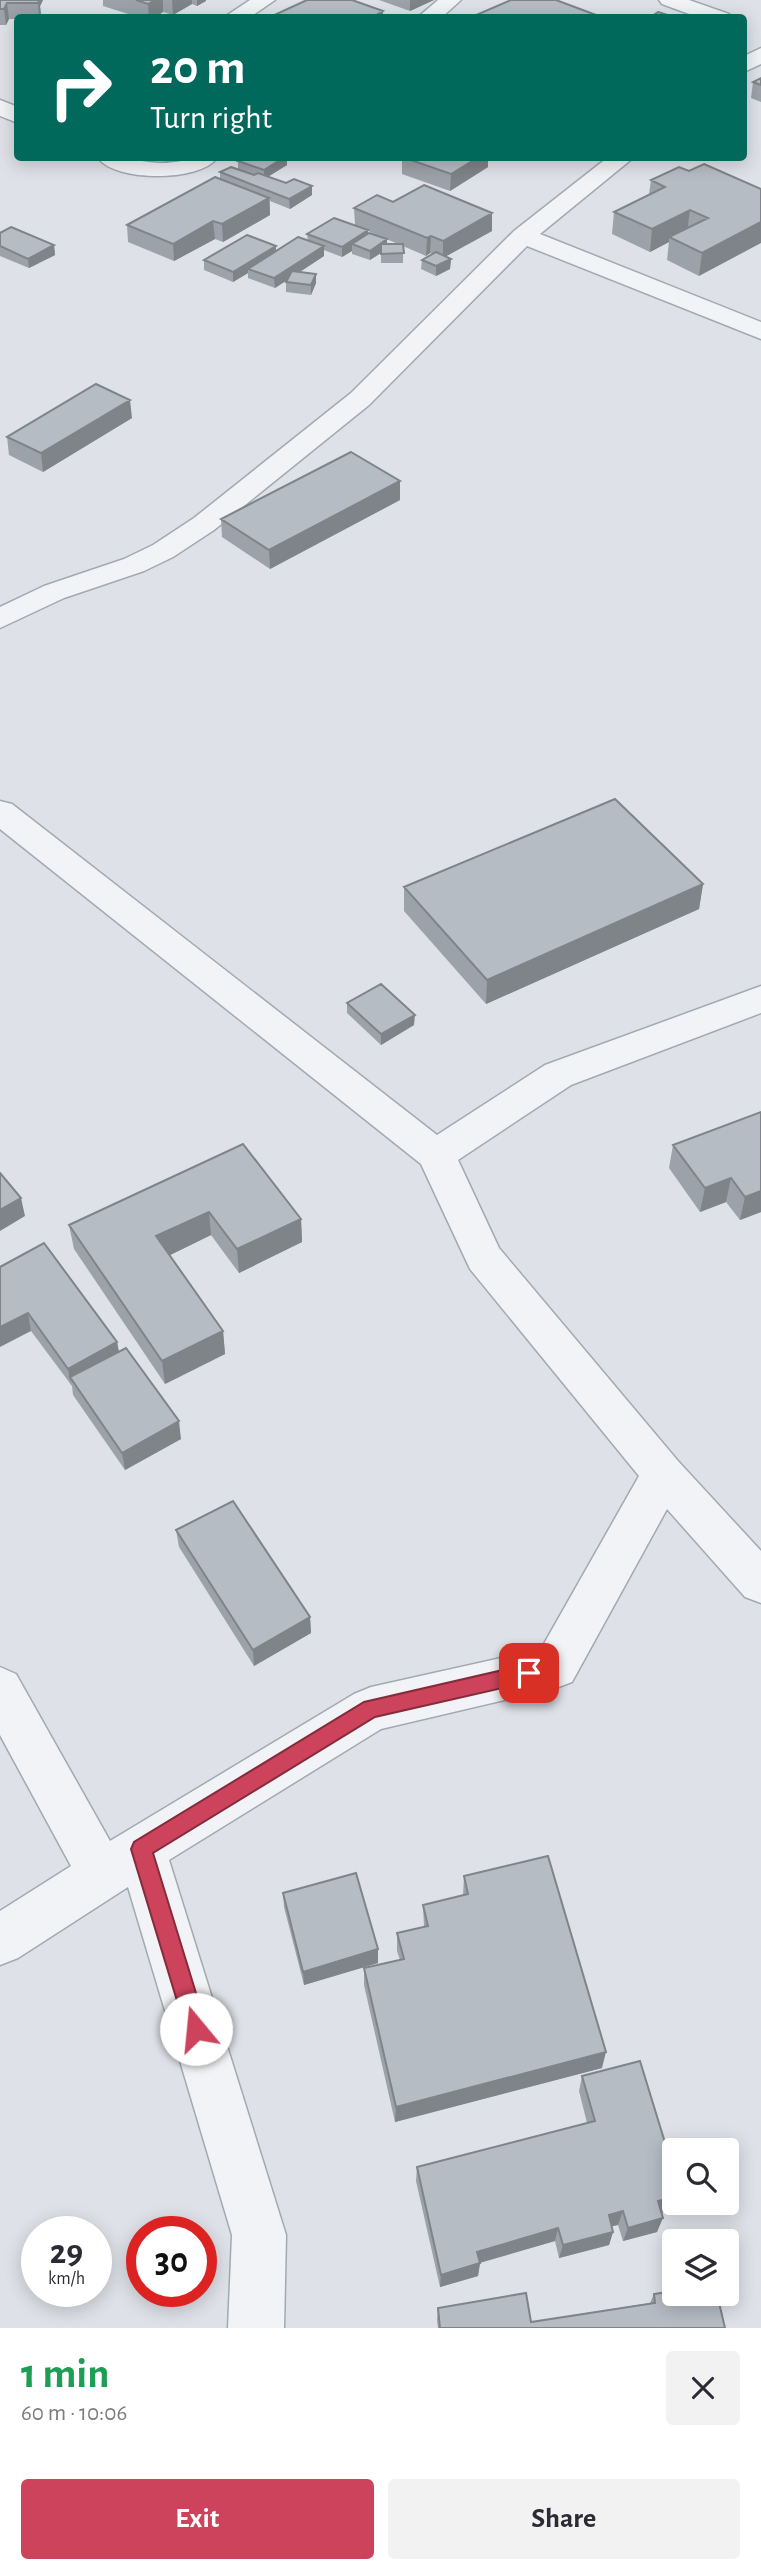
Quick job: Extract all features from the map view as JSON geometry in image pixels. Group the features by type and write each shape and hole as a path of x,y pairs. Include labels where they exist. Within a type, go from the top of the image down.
{"street":[{"path":"240,14 265,0"},
{"path":"433,14 452,0"},
{"path":"669,0 710,14"},
{"path":"120,161 159,170 174,170 197,161"},
{"path":"0,619 54,592 134,565 163,551 204,524 360,399 523,236 617,161"},
{"path":"523,236 761,331"},
{"path":"0,812 436,1155 484,1258 663,1474 761,1583"},
{"path":"436,1155 558,1075 761,999"},
{"path":"0,1940 121,1861 371,1709 556,1667 663,1474"},
{"path":"0,1689 121,1861 259,2235 256,2328"}],"building":[{"path":"0,0 39,0 38,3 7,3 4,9 0,9"},
{"path":"136,0 155,0 148,4"},
{"path":"307,0 352,0 383,11 378,14 276,14"},
{"path":"511,0 556,0 593,14 479,14"},
{"path":"238,161 278,161 264,170"},
{"path":"414,161 472,161 451,174"},
{"path":"704,164 761,189 761,222 702,253 669,237 708,218 690,210 652,229 614,212 665,187 651,180 679,167 689,171"},
{"path":"231,167 286,183 294,179 312,186 289,199 220,172"},
{"path":"215,177 269,198 222,224 213,221 173,244 127,225"},
{"path":"424,185 492,213 443,241 431,236 427,238 354,208 377,195 393,202"},
{"path":"334,218 368,230 342,247 307,234"},
{"path":"11,227 54,245 28,259 0,246 0,233"},
{"path":"369,233 387,239 370,251 352,244"},
{"path":"247,235 276,246 233,272 204,260"},
{"path":"298,237 324,246 274,278 248,269"},
{"path":"381,244 403,244 404,253 381,254"},
{"path":"436,252 451,259 436,266 422,260"},
{"path":"292,271 316,274 311,285 286,282"},
{"path":"96,384 130,400 41,453 7,437"},
{"path":"351,452 400,481 269,550 221,519"},
{"path":"615,799 703,884 487,980 404,887"},
{"path":"381,984 415,1015 381,1034 347,1003"},
{"path":"761,1112 761,1191 745,1197 731,1178 705,1188 673,1145"},
{"path":"243,1144 301,1219 237,1249 209,1212 156,1236 223,1331 162,1361 69,1225"},
{"path":"0,1173 21,1198 0,1210"},
{"path":"44,1243 117,1342 68,1369 28,1313 0,1327 0,1267"},
{"path":"126,1348 179,1421 122,1453 70,1377"},
{"path":"233,1501 310,1617 253,1650 176,1530"},
{"path":"548,1856 606,2052 396,2107 364,1968 404,1959 397,1933 428,1926 423,1905 468,1894 464,1876"},
{"path":"356,1873 378,1949 303,1972 283,1893"},
{"path":"640,2061 664,2138 662,2200 658,2201 663,2218 628,2228 623,2211 609,2215 613,2232 563,2245 558,2228 477,2252 480,2263 441,2275 417,2167 595,2121 582,2076"},
{"path":"526,2293 531,2322 655,2303 654,2294 662,2293 662,2306 720,2306 725,2328 440,2328 438,2308"}],"route":[{"path":"196,2029 141,1849 371,1709 529,1673"}]}
